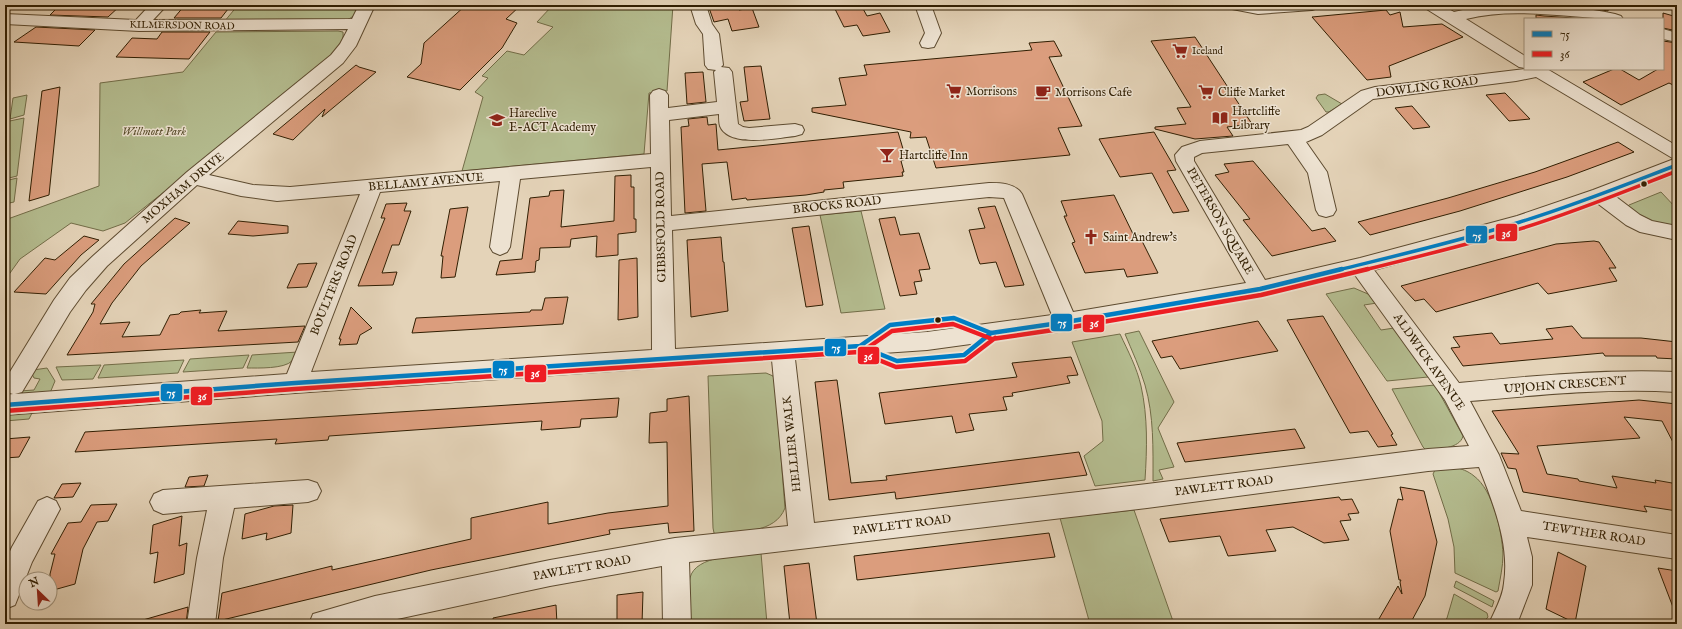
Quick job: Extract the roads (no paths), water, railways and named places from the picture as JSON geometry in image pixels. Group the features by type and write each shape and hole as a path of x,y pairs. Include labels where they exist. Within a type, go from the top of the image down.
{"street":[{"path":"6,19 24,5"},
{"path":"139,26 159,5"},
{"name":"MOXHAM DRIVE","path":"13,390 62,306 88,272 130,233 194,178 337,59 348,46 367,5"},
{"path":"698,5 704,24 711,32 730,128 738,133 750,134 794,130"},
{"path":"923,5 933,33 928,43"},
{"path":"1233,5 1258,9 1312,5"},
{"path":"1431,5 1524,62"},
{"path":"1452,18 1489,9 1530,8 1586,13 1609,18"},
{"name":"KILMERSDON ROAD","path":"6,19 139,26 358,24"},
{"name":"DOWLING ROAD","path":"1186,153 1192,149 1304,136 1315,131 1367,95 1375,92 1516,76 1529,70"},
{"path":"1536,70 1677,154"},
{"name":"GIBBSFOLD ROAD","path":"659,95 664,360"},
{"path":"659,115 727,107"},
{"path":"1294,138 1317,172 1326,210"},
{"name":"PETERSON SQUARE","path":"1186,153 1184,158 1185,161 1260,289"},
{"name":"BELLAMY AVENUE","path":"194,178 238,190 266,194 297,194 660,160"},
{"path":"13,390 295,383 927,342 1066,322 1260,289 1360,266 1521,222 1600,195 1677,165"},
{"path":"500,247 511,174"},
{"name":"BOULTERS ROAD","path":"295,383 373,186"},
{"name":"BROCKS ROAD","path":"661,224 989,190 1002,190 1012,194 1066,322"},
{"path":"1600,195 1633,220 1647,227 1677,233"},
{"name":"ALDWICK AVENUE","path":"1360,266 1453,393 1487,455 1511,522 1519,557 1518,585 1502,624"},
{"name":"HELLIER WALK","path":"783,352 802,536"},
{"name":"UPJOHN CRESCENT","path":"1453,393 1588,381 1651,380 1677,382"},
{"name":"PAWLETT ROAD","path":"323,624 375,610 550,573 675,551 1147,496 1428,460 1487,455"},
{"path":"163,502 308,491"},
{"path":"201,624 210,558 223,497"},
{"path":"13,590 21,556 47,509"},
{"name":"TEWTHER ROAD","path":"1511,522 1677,547"},
{"path":"675,551 677,624"}],"place":[{"name":"Iceland","path":"1180,51"},
{"name":"Morrisons","path":"954,91"},
{"name":"Morrisons Cafe","path":"1043,92"},
{"name":"Cliffe Market","path":"1206,92"},
{"name":"Hartcliffe Library","path":"1220,118"},
{"name":"Hareclive E-ACT Academy","path":"497,120"},
{"name":"Hartcliffe Inn","path":"887,155"},
{"name":"Saint Andrew's","path":"1091,237"}],"park label":[{"name":"Willmott Park","path":"154,131"}]}
